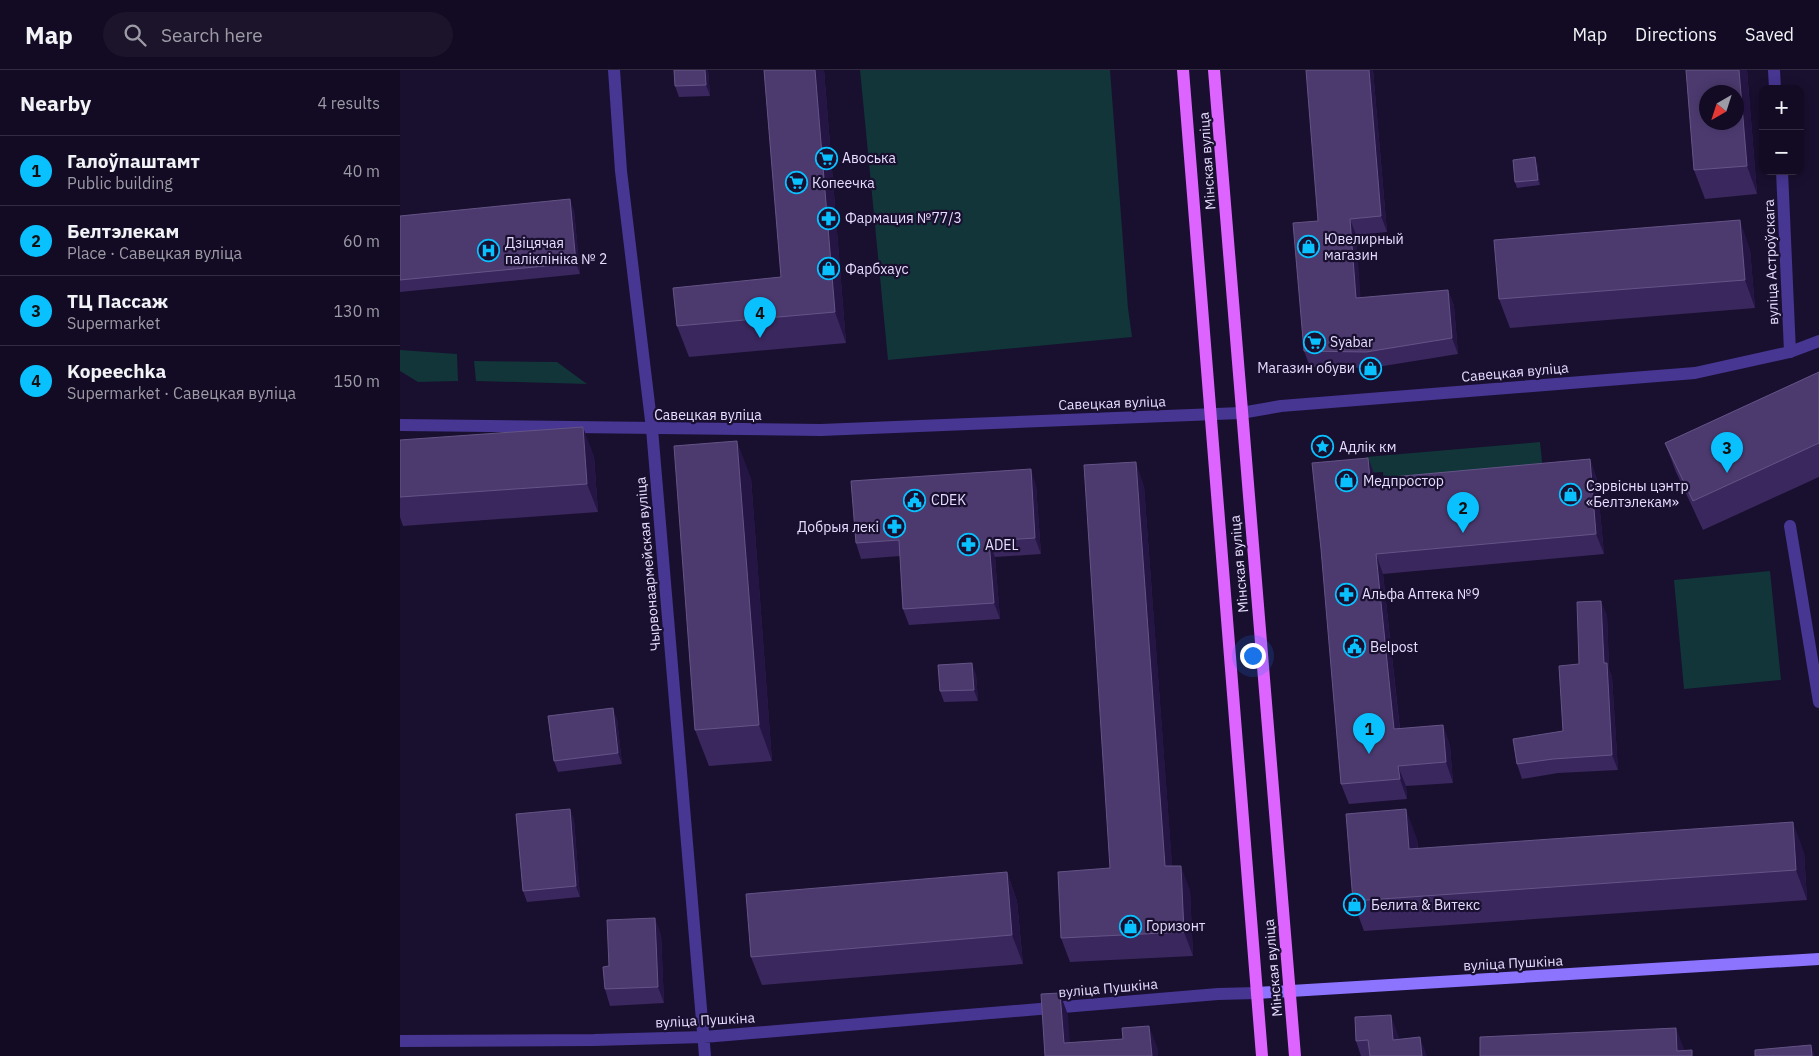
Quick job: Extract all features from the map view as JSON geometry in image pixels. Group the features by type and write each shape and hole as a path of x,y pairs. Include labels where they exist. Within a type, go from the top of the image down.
{"main road":[{"name":"Мінская вуліца","path":"1183,70 1262,1056"},
{"name":"Мінская вуліца","path":"1214,70 1295,1056"},
{"name":"вуліца Пушкіна","path":"1257,993 1819,959"}],"street":[{"name":"Чырвонаармейская вуліца","path":"614,70 621,171 652,429 705,1056"},
{"path":"1774,70 1775,85"},
{"name":"вуліца Астроўскага","path":"1782,175 1790,352"},
{"name":"Савецкая вуліца","path":"400,425 820,430 1241,413 1291,406 1695,373 1790,352 1819,341"},
{"path":"1790,526 1819,702"},
{"name":"вуліца Пушкіна","path":"400,1041 594,1040 704,1037 1257,993"}],"green space":[{"path":"860,70 1110,70 1128,308 1132,337 888,360"},
{"path":"400,350 457,354 458,381 418,382 400,371"},
{"path":"474,361 557,362 587,384 476,381"},
{"path":"1540,442 1544,481 1386,506 1383,472 1368,473 1366,457"},
{"path":"1770,571 1781,680 1684,689 1674,580"}],"building":[{"path":"674,70 705,70 706,85 675,86"},
{"path":"764,70 815,70 835,312 677,326 673,288 781,277"},
{"path":"1306,70 1369,70 1381,216 1350,219 1356,298 1448,290 1452,338 1366,352 1304,351 1293,223 1318,221"},
{"path":"1686,70 1739,70 1740,85 1699,85 1699,130 1744,130 1747,166 1694,170"},
{"path":"1535,157 1538,180 1515,182 1513,160"},
{"name":"Дзіцячая паліклініка № 2","path":"570,199 576,263 400,280 400,216"},
{"path":"1740,220 1745,280 1499,299 1494,240"},
{"path":"1819,372 1819,443 1693,501 1665,443"},
{"path":"583,427 587,484 400,497 400,440"},
{"path":"737,441 759,725 695,730 674,446"},
{"path":"1368,458 1370,479 1590,459 1596,534 1376,554 1394,729 1443,725 1446,762 1398,766 1400,779 1341,784 1312,463"},
{"path":"1136,462 1165,866 1181,866 1184,932 1061,938 1058,872 1110,868 1084,465"},
{"path":"1031,469 1035,538 989,541 994,603 903,609 899,540 856,543 851,481"},
{"path":"1601,601 1604,663 1607,663 1612,755 1553,759 1517,764 1513,739 1563,731 1559,666 1579,664 1577,602"},
{"path":"972,663 974,690 940,691 938,665"},
{"path":"613,708 618,753 554,761 548,716"},
{"path":"570,809 576,886 523,891 516,814"},
{"path":"1406,809 1409,849 1793,822 1796,870 1353,901 1346,814"},
{"path":"1007,872 1012,935 751,957 746,894"},
{"path":"655,918 658,987 605,989 603,967 609,966 607,920"},
{"path":"1060,993 1064,1043 1123,1039 1122,1028 1149,1026 1152,1056 1045,1056 1041,994"},
{"path":"1391,1015 1393,1040 1420,1037 1422,1056 1370,1056 1368,1040 1356,1041 1355,1017"},
{"path":"1676,1028 1677,1051 1692,1050 1692,1056 1480,1056 1480,1037"},
{"path":"1811,1045 1812,1056 1755,1056 1755,1050"}],"place":[{"name":"Авоська","path":"826,158"},
{"name":"Копеечка","path":"796,183"},
{"name":"Фармация №77/3","path":"829,218"},
{"name":"Ювелирный магазин","path":"1308,247"},
{"name":"Дзіцячая паліклініка № 2","path":"489,251"},
{"name":"Фарбхаус","path":"829,269"},
{"name":"Kopeechka","path":"760,338"},
{"name":"Syabar","path":"1314,342"},
{"name":"Магазин обуви","path":"1371,368"},
{"name":"Адлік км","path":"1323,447"},
{"name":"ТЦ Пассаж","path":"1727,473"},
{"name":"Медпростор","path":"1347,481"},
{"name":"Сэрвісны цэнтр «Белтэлекам»","path":"1570,494"},
{"name":"CDEK","path":"915,500"},
{"name":"Добрыя лекі","path":"895,527"},
{"name":"Белтэлекам","path":"1463,533"},
{"name":"ADEL","path":"969,545"},
{"name":"Альфа Аптека №9","path":"1346,594"},
{"name":"Belpost","path":"1354,647"},
{"name":"Галоўпаштамт","path":"1369,754"},
{"name":"Белита & Витекс","path":"1355,905"},
{"name":"Горизонт","path":"1130,926"}]}
